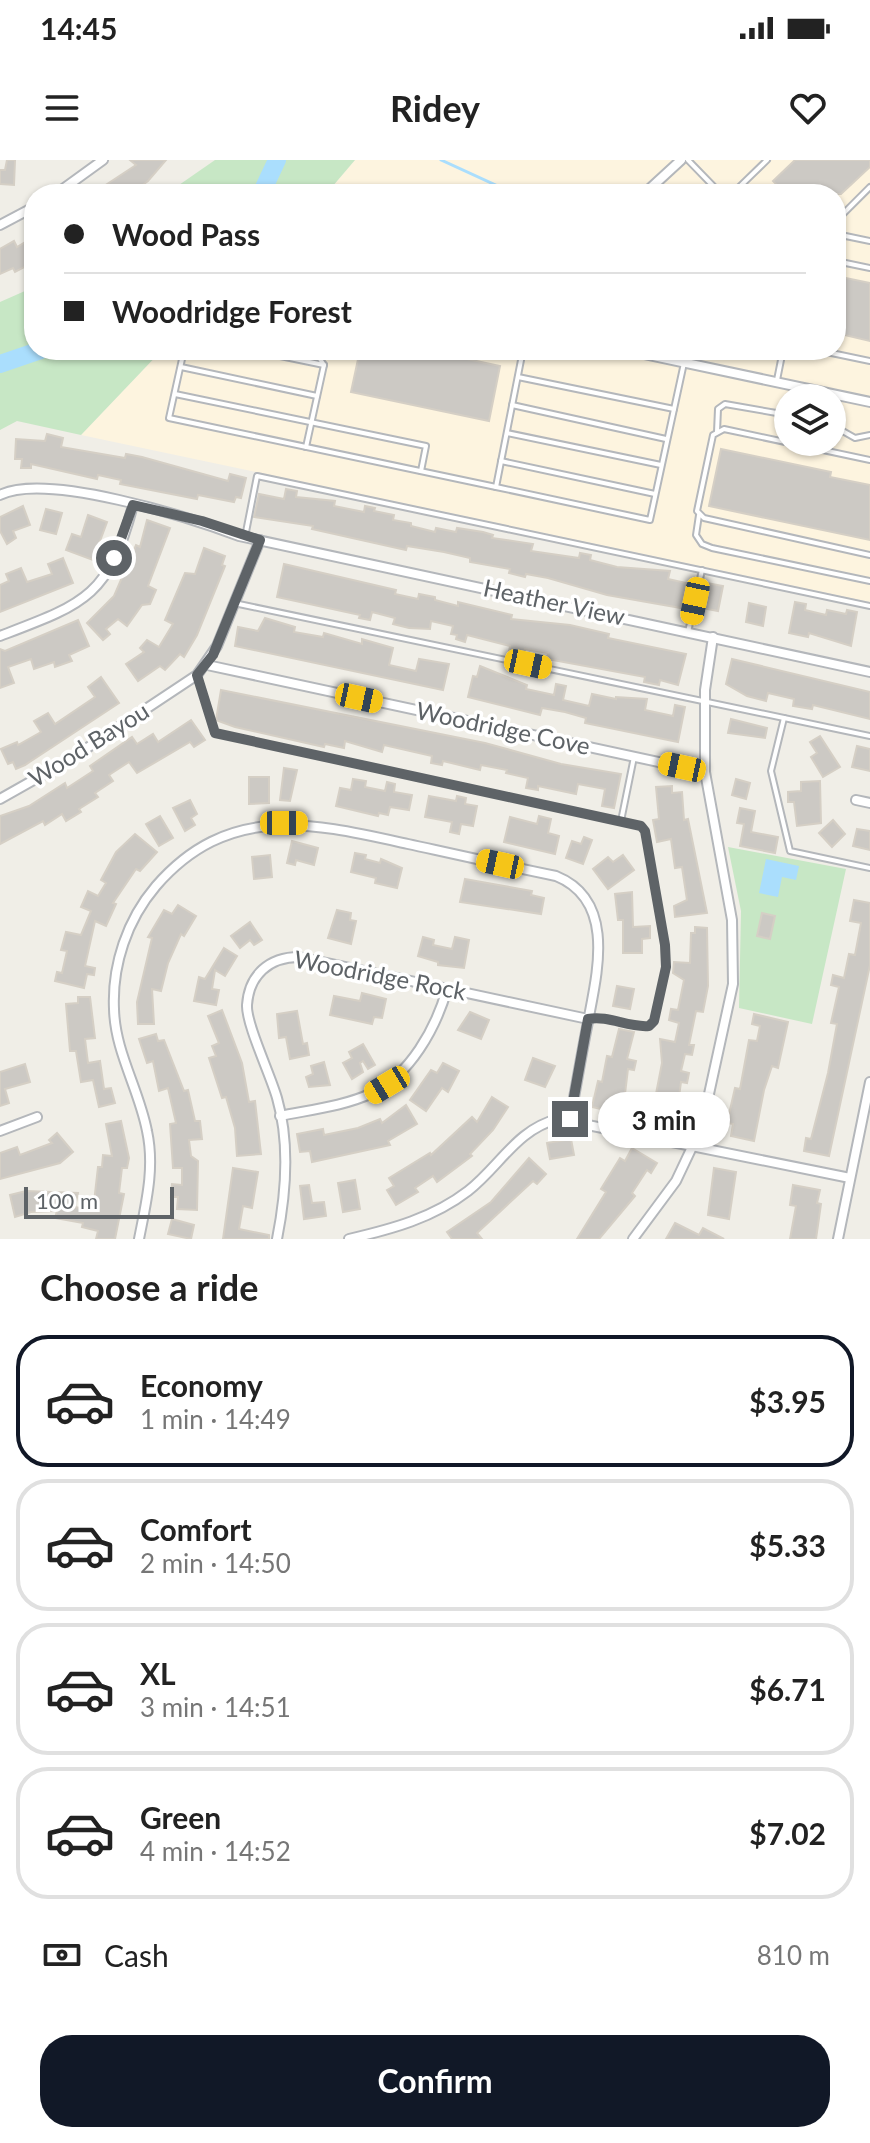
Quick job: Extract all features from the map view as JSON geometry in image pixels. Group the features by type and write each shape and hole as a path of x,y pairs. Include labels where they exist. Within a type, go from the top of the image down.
{"street":[{"path":"70,184 103,160"},
{"path":"655,184 681,160"},
{"path":"0,225 24,212"},
{"path":"670,360 784,384"},
{"path":"846,398 870,402"},
{"name":"Heather View","path":"0,495 13,490 42,487 133,505 202,521 242,536 870,672"},
{"path":"0,636 92,593 107,575 133,505"},
{"path":"207,665 260,540"},
{"path":"633,1239 670,1190 694,1145 714,1085 725,1030 734,952 730,907 705,772 705,701 713,637"},
{"name":"Wood Bayou","path":"0,799 69,760 178,690 207,665"},
{"name":"Woodridge Cove","path":"207,665 705,772"},
{"path":"856,800 870,803"},
{"path":"139,1239 150,1186 150,1148 116,1030 116,974 125,938 143,904 173,869 212,842 247,829 303,823 567,881 589,901 596,927 597,972 570,1119"},
{"name":"Woodridge Rock","path":"277,1239 285,1167 280,1116 246,1010 254,980 266,964 283,957 299,957 588,1019"},
{"path":"280,1116 370,1094 387,1085 430,1033 447,989"},
{"path":"838,1239 870,1082"},
{"path":"0,1131 37,1117"},
{"path":"349,1239 408,1223 451,1203 472,1188 525,1132 541,1123 570,1119 850,1178"}],"lane":[{"path":"688,160 711,184"},
{"path":"742,184 767,160"},
{"path":"846,211 870,187"},
{"path":"846,236 870,241"},
{"path":"846,263 870,268"},
{"path":"846,356 870,361"},
{"path":"182,360 169,418 650,520 684,363"},
{"path":"300,360 324,365"},
{"path":"306,447 324,365 321,360"},
{"path":"496,487 521,360"},
{"path":"777,382 781,360"},
{"path":"181,367 317,396"},
{"path":"518,377 674,409"},
{"path":"175,394 426,446 421,471"},
{"path":"774,413 725,404 718,409 717,432 705,476 696,535 702,544 712,548 870,581"},
{"path":"512,405 667,439"},
{"path":"717,432 724,429 774,438"},
{"path":"507,433 662,465"},
{"path":"846,433 855,438 870,435"},
{"path":"846,454 870,460"},
{"path":"501,461 655,494"},
{"path":"242,536 257,476 870,606"},
{"path":"699,515 870,555"},
{"path":"688,632 702,570"},
{"path":"234,603 870,736"},
{"path":"197,675 215,733 641,826 645,831 666,967 654,1021 649,1026 598,1017 588,1019"},
{"path":"784,718 771,771 790,851 870,868"},
{"path":"621,821 634,757"}],"shaded area":[{"path":"355,160 870,160 870,602 81,435 152,360 846,360 846,184 335,184"}],"green space":[{"path":"215,160 355,160 335,184 180,184"},
{"path":"24,291 24,360 152,360 81,435 17,421 0,430 0,302"},
{"path":"728,847 846,869 812,1024 739,1008 741,911"}],"water":[{"path":"766,859 799,866 796,880 782,877 778,897 759,893"}],"building":[{"path":"7,160 15,160 14,185 0,184 0,170 5,170"},
{"path":"130,160 166,160 144,184 107,184 136,165"},
{"path":"795,160 870,160 870,167 846,189 846,184 776,184 773,181"},
{"path":"14,241 17,247 24,243 24,267 0,274 0,249"},
{"path":"846,278 870,283 870,341 846,335"},
{"path":"358,360 472,360 500,366 489,421 351,392"},
{"path":"47,434 63,438 61,447 125,458 126,454 142,457 228,481 230,474 246,478 241,498 236,497 234,502 198,495 197,499 120,484 121,480 98,475 97,479 31,464 31,468 21,468 22,459 15,459 16,439 45,441"},
{"path":"721,449 831,472 830,477 870,485 870,540 709,506"},
{"path":"286,489 297,491 296,497 335,501 334,506 364,512 365,506 375,508 374,511 394,515 393,520 435,532 436,528 456,532 457,528 483,532 493,535 492,538 533,544 531,551 579,558 580,553 591,555 590,560 617,567 670,571 668,579 686,583 681,608 607,595 548,578 526,574 525,577 509,573 510,569 470,562 470,558 444,552 407,546 406,550 312,529 313,526 254,517 259,494 284,499"},
{"path":"23,506 30,525 13,531 16,538 7,544 0,531 0,517"},
{"path":"46,509 62,513 56,534 40,530"},
{"path":"88,515 107,522 93,560 66,550 72,534 81,537"},
{"path":"147,520 170,528 148,586 156,590 150,604 142,605 127,626 118,619 106,629 110,634 103,640 87,623 114,596 136,545 140,547"},
{"path":"204,548 225,556 222,565 225,566 197,635 184,657 180,654 165,670 160,666 138,681 126,664 144,652 140,648 147,640 159,647 173,624 165,620 185,573 195,574"},
{"path":"63,558 73,583 0,612 0,585 9,581 6,574 21,568 27,582 52,574 48,564"},
{"path":"284,564 396,590 395,594 418,599 419,594 435,597 435,600 458,606 458,602 512,615 511,619 570,625 609,634 608,638 686,654 678,685 660,680 659,685 644,682 645,677 547,659 548,653 525,649 524,655 509,652 510,646 467,635 465,642 451,634 453,626 431,621 430,629 409,628 393,624 395,618 372,612 370,620 359,618 360,615 277,597"},
{"path":"707,583 723,586 718,611 702,608"},
{"path":"795,602 806,604 805,610 826,615 827,610 846,614 847,610 857,612 851,646 809,633 808,637 789,633"},
{"path":"749,603 766,607 763,626 746,622"},
{"path":"265,618 295,627 294,632 323,637 324,633 362,644 362,639 393,648 389,665 416,671 419,659 449,664 443,690 235,646 238,627 258,631"},
{"path":"78,620 89,646 69,655 72,661 55,667 54,662 34,669 31,659 8,667 14,683 0,688 0,649 5,651"},
{"path":"732,659 870,692 870,719 813,705 812,709 793,706 794,699 768,693 766,701 747,696 726,684"},
{"path":"480,666 527,685 526,689 554,695 556,684 566,686 563,700 589,706 592,694 616,699 647,699 645,710 673,716 675,705 685,707 678,742 585,723 586,718 565,712 542,708 540,715 468,697 473,676 477,677"},
{"path":"101,677 119,703 25,765 16,769 13,762 8,764 1,749 17,742 18,745 41,732 34,721 48,713 55,724 95,697 88,687"},
{"path":"221,690 485,743 561,764 621,774 614,808 602,806 605,789 578,784 576,794 538,786 538,790 526,788 528,778 506,773 507,770 481,765 480,770 443,761 442,765 431,763 432,756 384,745 382,752 345,741 344,748 325,744 324,747 235,727 216,720"},
{"path":"731,719 767,728 765,738 728,733"},
{"path":"191,720 205,740 194,747 190,742 137,773 129,762 109,775 113,781 95,793 98,797 79,809 81,812 66,821 62,814 45,825 43,821 0,844 0,816 29,806 65,783 67,788 93,771 90,766 132,737 137,744 153,734 158,742"},
{"path":"820,736 840,767 823,777 811,757 817,753 810,742"},
{"path":"857,746 870,749 870,771 852,767"},
{"path":"284,768 297,770 290,801 280,800"},
{"path":"249,777 269,777 269,803 249,804"},
{"path":"353,779 366,781 365,787 385,791 387,782 395,784 394,792 412,795 409,810 390,807 388,815 379,813 378,816 336,806 340,788 351,790"},
{"path":"736,779 750,783 746,799 732,795"},
{"path":"820,781 821,823 797,826 794,802 788,802 788,792 801,791 801,782"},
{"path":"672,786 672,793 682,792 684,820 688,819 707,913 675,917 674,906 687,900 682,867 675,868 671,839 657,842 653,820 659,819 656,787"},
{"path":"429,796 456,801 457,796 466,798 465,804 477,806 473,826 461,824 459,834 450,832 452,822 425,817"},
{"path":"190,800 197,814 191,818 195,825 185,831 173,808"},
{"path":"740,808 755,811 751,832 778,837 775,853 740,846 744,824 737,823"},
{"path":"160,816 173,838 159,846 146,824"},
{"path":"539,816 551,819 548,833 559,836 555,854 504,842 510,817 537,824"},
{"path":"833,820 845,834 832,847 819,833"},
{"path":"857,829 870,831 870,850 853,846"},
{"path":"135,834 157,852 140,871 136,869 113,903 116,904 106,926 95,921 85,966 95,968 94,975 87,974 84,988 55,981 57,972 62,973 67,951 61,950 66,932 81,935 91,911 81,907 88,891 98,896 106,883 101,880 116,852"},
{"path":"584,837 592,840 583,864 566,858 572,841 581,844"},
{"path":"292,841 318,848 314,865 296,860 295,865 287,863"},
{"path":"355,853 366,855 365,859 380,863 381,859 402,868 397,888 375,883 376,878 351,872"},
{"path":"270,855 272,877 254,879 252,857"},
{"path":"623,855 634,870 608,889 593,869 608,857 613,862"},
{"path":"465,879 532,891 531,895 544,898 541,914 460,902"},
{"path":"632,892 633,927 650,926 650,938 642,939 642,953 623,953 623,920 618,920 615,894"},
{"path":"854,900 870,903 870,965 829,1156 804,1151 806,1138 811,1139 837,1024 831,1023 839,987 831,985 833,975 844,978 849,954 855,955 861,923 850,921"},
{"path":"178,905 196,916 184,936 181,934 168,963 161,991 152,989 154,1024 138,1024 137,1002 152,938 148,937 164,910 172,914"},
{"path":"337,910 351,913 350,920 356,921 351,944 328,938"},
{"path":"762,913 775,916 770,939 757,936"},
{"path":"250,922 262,940 254,945 250,940 240,948 231,936"},
{"path":"695,927 707,928 708,986 703,1012 696,1011 689,1045 694,1045 692,1055 685,1054 681,1071 689,1073 687,1083 681,1082 676,1118 648,1111 651,1098 655,1099 662,1063 660,1039 675,1042 679,1023 669,1020 671,1009 678,1010 684,980 673,973 674,962 690,963 691,933 695,933"},
{"path":"423,937 434,940 433,945 452,949 455,937 469,940 464,968 438,965 438,962 418,956"},
{"path":"224,948 237,956 225,976 215,970 212,989 219,990 216,1005 194,1001 199,977 205,979"},
{"path":"617,986 634,989 630,1009 613,1006"},
{"path":"362,993 386,999 382,1018 374,1017 372,1024 330,1015 334,996 360,1001"},
{"path":"78,997 90,997 95,1038 85,1039 88,1063 100,1061 104,1089 111,1088 115,1103 99,1107 93,1080 81,1082 76,1051 70,1051 66,1004 78,1003"},
{"path":"222,1010 242,1063 249,1102 255,1101 261,1154 237,1156 235,1128 209,1058 216,1056 212,1046 219,1043 208,1016"},
{"path":"297,1011 303,1044 307,1043 309,1055 290,1059 286,1037 279,1038 277,1014"},
{"path":"470,1012 489,1020 481,1039 458,1030"},
{"path":"754,1014 788,1022 778,1068 772,1066 764,1090 754,1141 731,1136 733,1124 727,1123 735,1088 740,1089 749,1040 757,1041 760,1026 752,1024"},
{"path":"619,1029 634,1032 627,1059 636,1061 634,1070 628,1069 624,1102 613,1100 610,1111 592,1107 598,1081 602,1082 607,1056 612,1057"},
{"path":"156,1034 158,1041 164,1040 184,1091 188,1090 195,1121 200,1121 202,1139 189,1140 191,1156 198,1161 197,1210 177,1209 178,1197 171,1197 172,1184 182,1185 182,1168 173,1168 170,1124 176,1123 168,1088 159,1091 153,1061 147,1063 139,1039"},
{"path":"363,1044 375,1065 368,1069 363,1061 360,1063 363,1072 352,1079 343,1063 352,1058 349,1052"},
{"path":"533,1058 555,1066 545,1087 525,1080"},
{"path":"324,1062 330,1085 309,1087 306,1077 313,1074 311,1066"},
{"path":"443,1063 459,1071 448,1092 442,1088 426,1111 410,1100 431,1070 437,1073"},
{"path":"25,1064 30,1082 5,1089 9,1103 0,1106 0,1072"},
{"path":"492,1097 508,1107 493,1130 470,1154 472,1156 437,1182 433,1176 415,1188 418,1192 396,1205 387,1190 394,1186 389,1178 431,1155 472,1117 477,1122"},
{"path":"406,1105 417,1124 388,1141 390,1145 312,1162 310,1151 300,1152 297,1134 323,1129 324,1135 358,1128 380,1119 382,1123"},
{"path":"121,1121 129,1158 127,1168 122,1168 119,1193 124,1194 115,1239 96,1239 98,1231 82,1227 83,1223 55,1218 57,1211 31,1212 15,1217 10,1195 26,1191 78,1193 75,1207 93,1211 98,1167 102,1167 103,1155 112,1156 106,1124"},
{"path":"57,1133 73,1152 60,1163 0,1179 0,1153 17,1147 20,1155 52,1143 49,1140"},
{"path":"571,1139 574,1155 550,1159 547,1143"},
{"path":"632,1148 657,1163 651,1173 647,1170 632,1193 635,1196 599,1239 577,1239 606,1192 601,1189 620,1158 625,1161"},
{"path":"529,1158 546,1174 537,1184 533,1181 477,1233 482,1239 452,1239 447,1232 491,1202"},
{"path":"233,1168 258,1172 252,1208 243,1206 239,1229 269,1235 269,1239 223,1239"},
{"path":"714,1168 736,1172 729,1219 708,1215"},
{"path":"355,1180 360,1209 343,1212 338,1183"},
{"path":"309,1185 312,1203 324,1202 326,1216 304,1219 300,1186"},
{"path":"793,1185 820,1190 816,1239 790,1239 796,1206 790,1205"},
{"path":"172,1219 194,1225 191,1239 168,1234"},
{"path":"675,1223 699,1235 703,1228 724,1239 666,1239"}],"waterway":[{"path":"266,184 277,160"},
{"path":"441,160 493,184"},
{"path":"0,364 24,356"}],"route":[{"path":"114,558 133,505 202,521 239,536 260,540 213,655 197,675 210,725 215,733 641,826 645,831 665,945 666,967 654,1021 649,1026 640,1027 598,1017 588,1019 570,1119"}]}
